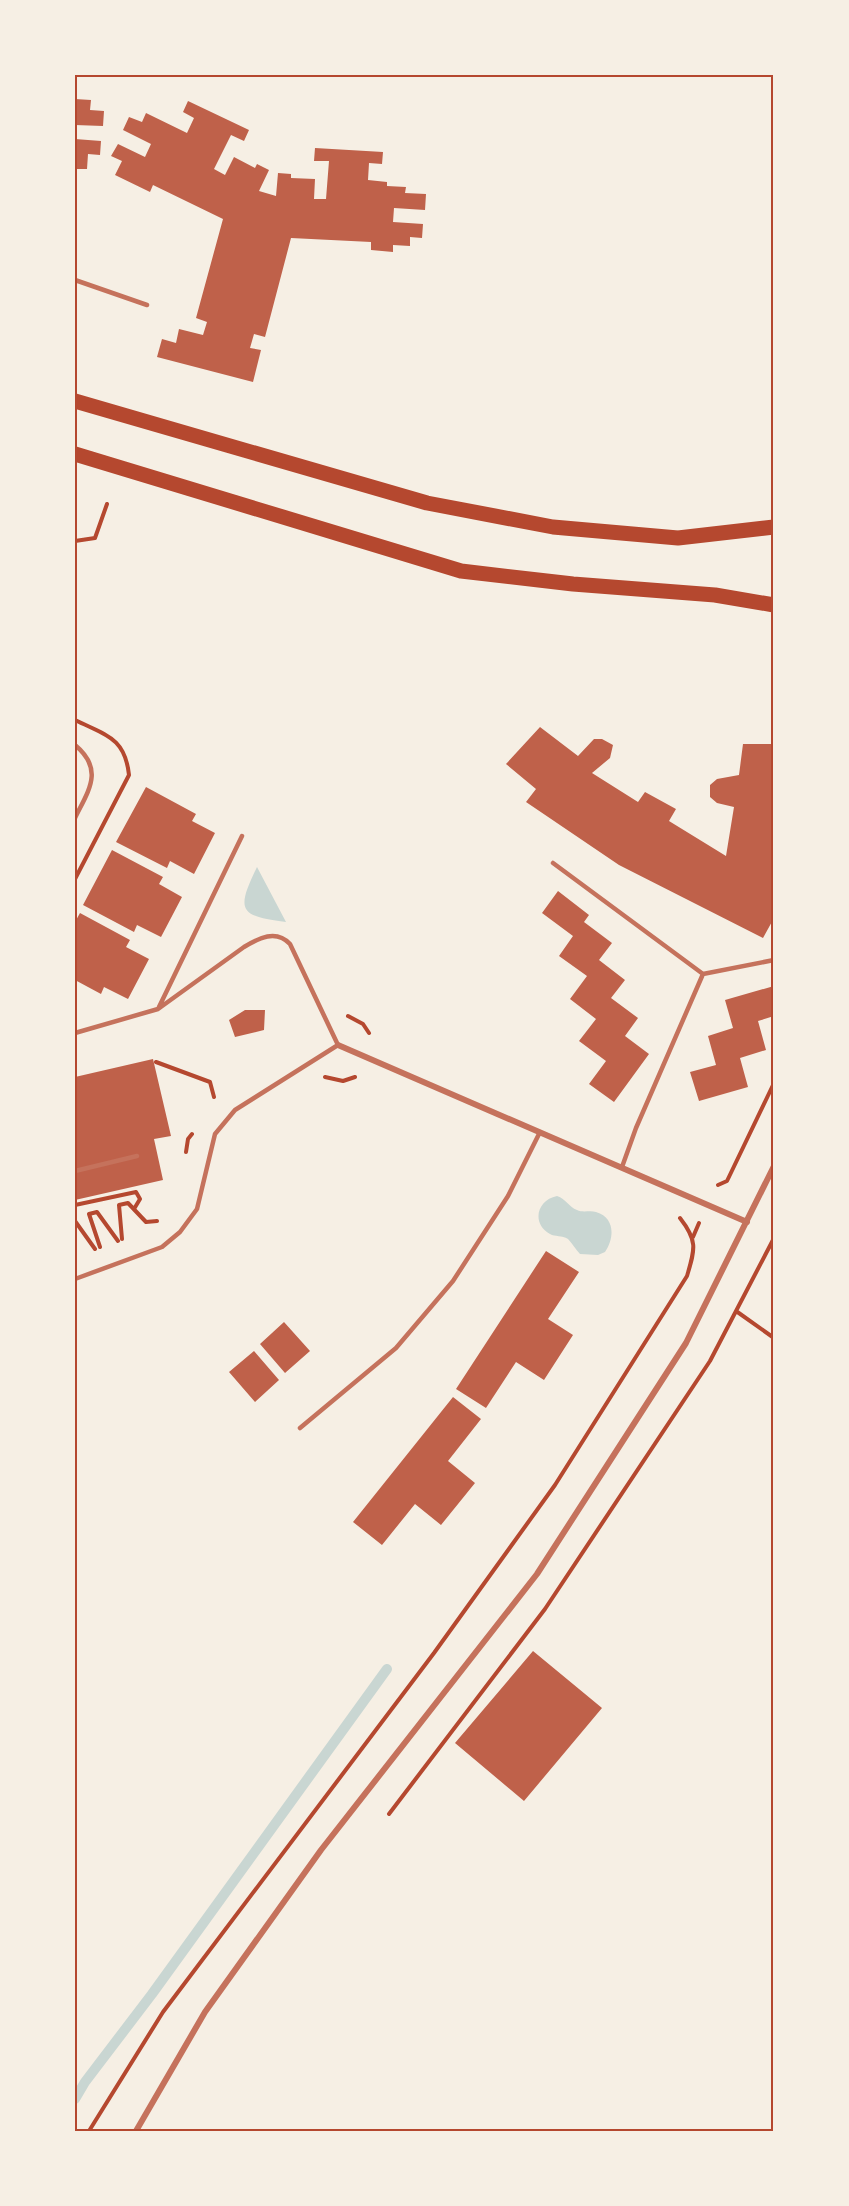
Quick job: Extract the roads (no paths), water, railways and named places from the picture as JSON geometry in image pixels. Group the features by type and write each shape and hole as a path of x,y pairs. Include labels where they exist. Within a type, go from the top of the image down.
{"main road":[{"path":"75,401 427,503 553,527 678,538 774,527"},
{"path":"75,454 461,571 573,584 715,595 774,605"}],"street":[{"path":"338,1045 747,1222"},
{"path":"136,2131 205,2012 321,1850 537,1574 686,1343 774,1166"}],"lane":[{"path":"75,280 147,305"},
{"path":"75,745 82,751 92,771 93,783 75,818"},
{"path":"158,1009 242,836"},
{"path":"553,863 703,974 774,960"},
{"path":"75,1033 158,1009 244,947 257,939 275,935 284,937 290,944 338,1045 235,1110 225,1121 215,1134 197,1209 180,1232 162,1247 75,1279"},
{"path":"622,1167 636,1128 703,974"},
{"path":"300,1428 396,1348 453,1281 508,1196 540,1132"},
{"path":"75,1171 137,1156"}],"waterway":[{"path":"75,2099 85,2082 152,1994 387,1669"}]}
